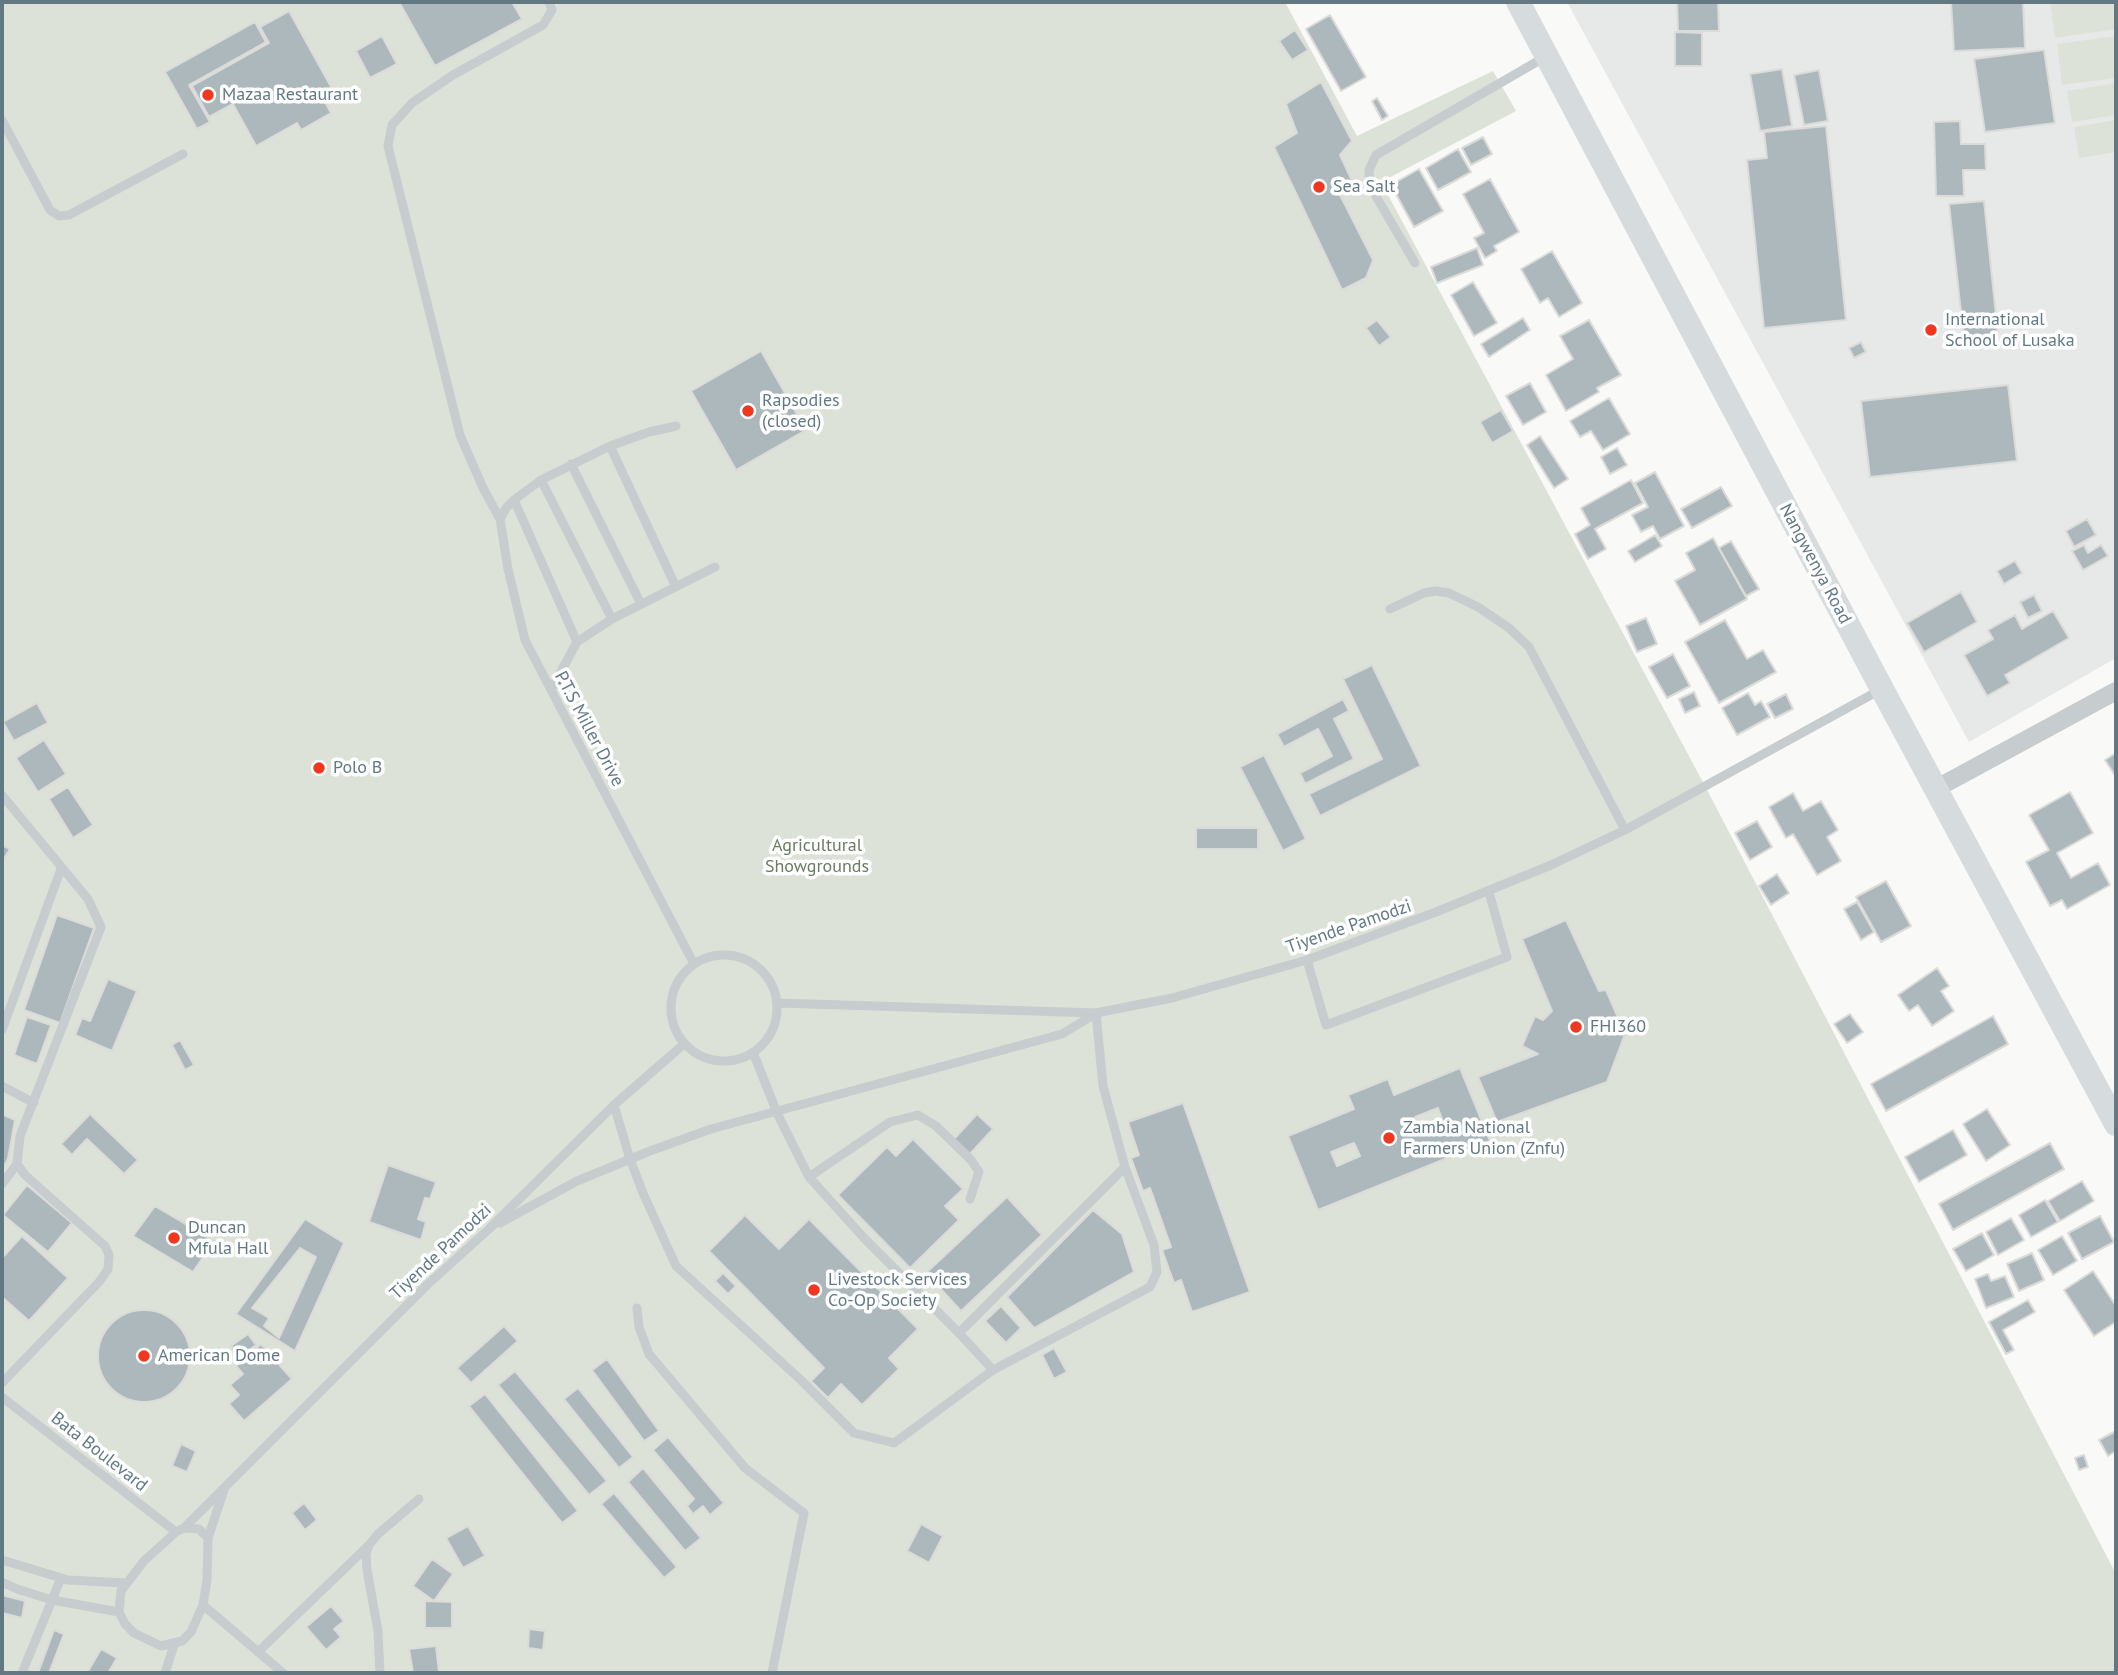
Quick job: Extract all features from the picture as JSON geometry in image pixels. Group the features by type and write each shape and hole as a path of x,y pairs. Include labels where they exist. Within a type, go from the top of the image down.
{"main road":[{"name":"Nangwenya Road","path":"1518,2 2116,1124"}],"street":[{"path":"1937,788 2116,691"}],"lane":[{"name":"P.T.S Miller Drive","path":"549,2 552,10 543,26 453,75 412,103 392,125 388,146 460,435 500,519 508,569 525,640 694,964"},
{"path":"1415,263 1370,186 1369,170 1376,155 1545,57"},
{"path":"2,120 50,210 59,216 69,215 183,155"},
{"path":"500,519 514,500 541,480 610,446 676,426"},
{"path":"610,446 676,587"},
{"path":"572,464 640,604"},
{"path":"541,480 612,620"},
{"path":"514,500 577,642"},
{"path":"551,690 577,642 640,604 715,567"},
{"path":"1390,609 1424,593 1449,593 1478,607 1509,628 1529,647 1625,830"},
{"name":"Tiyende Pamodzi","path":"778,1003 1096,1013 1172,998 1307,960 1551,866 1625,830 1882,689"},
{"path":"2,795 88,899 101,927 20,1136 17,1164 2,1184"},
{"path":"2,1030 61,869"},
{"path":"1307,960 1325,1025 1507,957 1489,892"},
{"path":"726,954 747,959 765,972 778,1003 775,1026 762,1045 753,1052 742,1058 718,1060 704,1058 684,1045 673,1025 671,1003 679,980 694,964 704,958 726,954"},
{"path":"489,1228 577,1181 630,1158 711,1129 1062,1034 1096,1013 1103,1086 1125,1167 1154,1245 1157,1272 1150,1287 993,1370 894,1443 854,1433 802,1381 676,1266 630,1158 614,1105"},
{"name":"Tiyende Pamodzi","path":"125,1583 225,1488 427,1284 489,1228 614,1105 684,1045"},
{"path":"753,1052 776,1113 809,1177 864,1238 993,1370"},
{"path":"2,1086 34,1103"},
{"path":"809,1177 890,1122 918,1115 936,1126 971,1160 979,1172 970,1199"},
{"path":"2,1383 99,1282 108,1269 109,1255 105,1245 25,1175 17,1164"},
{"path":"959,1333 1125,1167"},
{"path":"637,1308 639,1327 649,1354 745,1468 804,1513 772,1673"},
{"name":"Bata Boulevard","path":"2,1397 180,1530 199,1529 208,1538"},
{"name":"Tiyende Pamodzi","path":"203,1605 207,1580 208,1538 225,1488"},
{"path":"258,1652 419,1499"},
{"path":"369,1545 366,1555 367,1570 378,1631 380,1673"},
{"path":"2,1560 61,1578 125,1583 121,1591 119,1612 125,1624 134,1633 161,1646 182,1641 191,1632 203,1605 283,1673"},
{"path":"22,1673 61,1578"},
{"path":"2,1581 51,1600 119,1612"},
{"path":"165,1673 174,1645"}],"shaded area":[{"name":"International School of Lusaka","path":"1567,2 2116,2 2116,658 1969,742"}],"green space":[{"name":"Agricultural Showgrounds","path":"2,2 1285,2 1357,136 1493,71 1516,111 1381,182 1705,786 2116,1574 2116,1673 2,1673"},
{"path":"2050,2 2116,2 2116,29 2055,38"},
{"path":"2116,36 2116,78 2062,85 2057,44"},
{"path":"2116,83 2116,115 2072,122 2067,91"},
{"path":"2116,120 2116,152 2079,158 2074,127"}],"building":[{"path":"399,2 512,2 522,19 435,66"},
{"path":"1677,2 1718,2 1719,31 1678,31"},
{"path":"1951,2 2023,2 2025,48 1954,51"},
{"path":"289,11 335,94 324,100 331,113 301,130 297,123 256,146 233,104 209,117 192,86 269,43 260,27"},
{"path":"1330,15 1366,77 1341,91 1306,29"},
{"path":"255,22 266,42 189,85 210,122 197,129 165,72"},
{"path":"1295,30 1308,50 1292,60 1279,41"},
{"path":"1675,32 1702,33 1702,66 1675,66"},
{"path":"382,36 397,64 370,78 356,51"},
{"path":"2044,50 2055,123 1985,132 1974,59"},
{"path":"1782,69 1792,126 1760,131 1750,74"},
{"path":"1819,70 1828,121 1804,125 1794,75"},
{"name":"Sea Salt","path":"1321,82 1352,141 1340,155 1353,183 1338,191 1373,260 1366,278 1342,290 1274,147 1297,133 1286,104"},
{"path":"1377,98 1388,116 1382,120 1372,101"},
{"path":"1960,121 1961,144 1985,144 1986,170 1963,170 1964,196 1936,196 1934,122"},
{"path":"1826,126 1846,320 1764,328 1747,160 1767,158 1764,132"},
{"path":"1483,137 1492,154 1471,165 1462,148"},
{"path":"1458,149 1471,172 1438,190 1426,168"},
{"path":"1419,169 1443,211 1414,227 1391,185"},
{"path":"1490,179 1519,232 1494,246 1497,251 1485,258 1474,238 1484,233 1463,194"},
{"path":"1984,201 1998,335 1964,339 1949,204"},
{"path":"1477,248 1483,265 1437,283 1431,267"},
{"path":"1552,251 1582,303 1559,317 1548,298 1540,303 1521,269"},
{"path":"1473,282 1497,323 1474,336 1451,295"},
{"path":"1523,318 1530,330 1489,357 1481,344"},
{"path":"1377,320 1391,337 1379,346 1366,328"},
{"path":"1589,320 1621,375 1597,388 1599,392 1566,411 1546,375 1573,359 1560,336"},
{"path":"1861,342 1866,352 1854,358 1849,348"},
{"name":"Rapsodies (closed)","path":"761,351 806,430 736,470 691,391"},
{"path":"1530,383 1546,412 1523,425 1506,396"},
{"path":"2008,385 2017,461 1870,477 1861,401"},
{"path":"1609,398 1630,434 1603,450 1591,431 1580,437 1570,421"},
{"path":"1501,410 1513,431 1492,443 1480,422"},
{"path":"1540,436 1568,479 1554,488 1527,445"},
{"path":"1617,448 1627,465 1610,474 1601,457"},
{"path":"1655,472 1684,526 1660,539 1653,526 1641,532 1632,515 1648,507 1635,483"},
{"path":"1631,480 1643,503 1595,529 1606,549 1588,559 1575,534 1590,525 1581,508"},
{"path":"1721,487 1732,506 1692,528 1681,509"},
{"path":"2087,519 2096,535 2074,547 2066,531"},
{"path":"1655,535 1662,546 1635,562 1628,551"},
{"path":"1713,538 1747,599 1700,625 1675,581 1695,570 1686,553"},
{"path":"1731,541 1759,589 1746,596 1719,548"},
{"path":"2084,545 2088,553 2101,545 2108,556 2083,570 2072,551"},
{"path":"2015,561 2022,573 2004,584 1997,571"},
{"path":"1961,592 1977,622 1924,652 1907,623"},
{"path":"2034,595 2042,611 2028,618 2020,602"},
{"path":"2053,611 2069,638 2005,675 2010,683 1987,696 1964,655 1993,639 1988,630 2015,615 2022,629"},
{"path":"1646,618 1657,644 1637,652 1626,626"},
{"path":"1725,620 1747,659 1763,650 1776,672 1719,703 1685,642"},
{"path":"1673,654 1690,686 1667,698 1649,667"},
{"path":"1372,665 1421,766 1320,816 1309,794 1382,759 1343,679"},
{"path":"1694,692 1700,706 1685,713 1679,699"},
{"path":"1748,693 1755,705 1761,701 1770,717 1737,735 1722,708"},
{"path":"1786,694 1793,709 1775,718 1767,704"},
{"path":"1343,699 1349,711 1334,719 1354,759 1305,784 1300,773 1332,756 1318,729 1284,747 1277,734"},
{"path":"37,703 48,723 14,741 3,722"},
{"path":"44,740 66,774 38,792 16,758"},
{"path":"2116,753 2116,777 2105,760"},
{"path":"1264,755 1306,839 1283,851 1240,767"},
{"path":"68,787 93,825 73,838 49,799"},
{"path":"2070,792 2093,833 2057,853 2071,878 2098,863 2110,885 2067,909 2062,900 2050,906 2026,862 2049,850 2029,815"},
{"path":"1793,793 1803,811 1821,801 1838,830 1827,837 1841,861 1817,875 1793,834 1786,838 1769,807"},
{"path":"1757,821 1772,847 1750,860 1735,833"},
{"path":"1196,828 1258,828 1258,849 1196,849"},
{"path":"2,845 10,849 2,862"},
{"path":"1777,874 1789,893 1771,905 1759,886"},
{"path":"1886,881 1911,926 1881,942 1856,897"},
{"path":"1857,902 1874,932 1861,940 1844,909"},
{"path":"57,915 94,928 60,1023 24,1010"},
{"name":"FHI360","path":"1566,920 1599,991 1606,990 1625,1034 1607,1082 1497,1122 1478,1077 1538,1054 1522,1046 1535,1016 1543,1020 1552,1011 1522,939"},
{"path":"1937,968 1949,986 1941,991 1954,1011 1932,1026 1918,1005 1909,1011 1898,995"},
{"path":"108,979 137,991 112,1051 75,1035 82,1018 90,1021"},
{"path":"1850,1014 1863,1032 1847,1043 1834,1024"},
{"path":"1993,1016 2008,1044 1886,1111 1871,1084"},
{"path":"27,1017 51,1025 37,1064 14,1055"},
{"path":"180,1040 194,1065 185,1070 172,1045"},
{"name":"Zambia National Farmers Union (Znfu)","path":"1460,1068 1490,1141 1318,1210 1288,1136 1354,1109 1348,1095 1388,1079 1394,1095","holes":["1438,1108 1443,1122 1421,1131 1415,1117","1354,1143 1360,1156 1337,1166 1331,1152"]},
{"path":"1183,1103 1250,1292 1192,1312 1181,1280 1174,1283 1162,1250 1171,1247 1150,1188 1143,1191 1131,1158 1139,1155 1128,1122"},
{"path":"1987,1109 2010,1145 1986,1161 1963,1124"},
{"path":"2,1114 15,1120 8,1159 2,1169"},
{"path":"90,1114 138,1160 124,1174 87,1139 72,1155 61,1144"},
{"path":"977,1114 993,1129 970,1154 954,1139"},
{"path":"1953,1130 1967,1155 1919,1182 1905,1157"},
{"path":"913,1139 963,1189 945,1206 959,1220 910,1268 838,1195 887,1147 896,1156"},
{"path":"2050,1143 2064,1169 1953,1230 1939,1204"},
{"path":"388,1165 436,1182 430,1199 425,1198 418,1219 426,1222 421,1240 369,1222"},
{"path":"2082,1181 2094,1201 2060,1221 2048,1201"},
{"path":"27,1185 72,1223 48,1252 3,1215"},
{"path":"1007,1197 1042,1235 961,1311 926,1273"},
{"path":"2045,1200 2058,1222 2031,1237 2019,1215"},
{"name":"Duncan Mfula Hall","path":"155,1206 214,1241 193,1272 133,1236"},
{"path":"1093,1210 1122,1234 1134,1272 1034,1328 1007,1297"},
{"name":"Livestock Services Co-Op Society","path":"745,1215 779,1249 809,1219 918,1329 889,1358 899,1369 862,1405 841,1384 828,1398 811,1381 824,1368 709,1251"},
{"path":"2100,1216 2114,1242 2082,1259 2068,1233"},
{"path":"2011,1218 2024,1240 1998,1255 1986,1232"},
{"path":"305,1219 344,1243 295,1351 236,1314","holes":["300,1248 316,1257 279,1338 264,1326 269,1318 252,1308"]},
{"path":"1982,1233 1994,1255 1966,1271 1953,1249"},
{"path":"22,1236 68,1278 29,1321 2,1297 2,1258"},
{"path":"2062,1236 2077,1261 2053,1275 2038,1250"},
{"path":"2032,1253 2044,1280 2019,1291 2007,1264"},
{"path":"2093,1271 2116,1306 2116,1322 2094,1336 2064,1290"},
{"path":"723,1273 736,1286 728,1294 715,1281"},
{"path":"1988,1274 1991,1281 2005,1276 2014,1297 1986,1308 1975,1279"},
{"path":"2028,1300 2035,1312 2003,1330 2014,1350 2006,1354 1989,1322"},
{"path":"1001,1306 1021,1328 1006,1343 985,1321"},
{"name":"American Dome","path":"144,1310 161,1314 176,1324 186,1339 190,1356 186,1373 176,1388 161,1398 144,1402 127,1398 112,1388 102,1373 98,1356 102,1339 112,1324 127,1314"},
{"path":"504,1326 518,1341 471,1383 457,1368"},
{"path":"248,1334 256,1345 240,1357 231,1346"},
{"path":"261,1344 292,1379 244,1421 229,1404 239,1395 230,1385 243,1374 236,1366"},
{"path":"1054,1348 1067,1372 1054,1379 1042,1355"},
{"path":"607,1359 659,1431 644,1441 592,1370"},
{"path":"515,1371 607,1481 589,1495 498,1385"},
{"path":"578,1388 633,1457 619,1468 564,1399"},
{"path":"485,1394 578,1511 562,1523 469,1406"},
{"path":"2116,1431 2116,1451 2108,1456 2099,1440"},
{"path":"668,1437 724,1503 710,1515 703,1506 693,1514 687,1506 694,1499 653,1450"},
{"path":"181,1444 196,1451 187,1472 172,1466"},
{"path":"2084,1455 2088,1467 2079,1470 2075,1458"},
{"path":"643,1468 701,1538 685,1551 628,1482"},
{"path":"614,1493 677,1567 664,1578 601,1504"},
{"path":"304,1503 317,1520 305,1530 292,1513"},
{"path":"921,1524 943,1536 929,1563 907,1551"},
{"path":"468,1526 485,1556 463,1568 446,1538"},
{"path":"432,1559 453,1574 434,1601 413,1586"},
{"path":"2,1595 25,1601 22,1618 2,1613"},
{"path":"425,1601 452,1602 452,1628 425,1628"},
{"path":"331,1606 344,1621 334,1629 341,1637 326,1650 306,1627"},
{"path":"529,1629 545,1631 543,1650 528,1648"},
{"path":"54,1630 64,1634 49,1673 38,1673"},
{"path":"436,1646 439,1672 413,1673 409,1649"},
{"path":"101,1649 117,1658 108,1673 87,1673"}],"place":[{"name":"Mazaa Restaurant","path":"208,95"},
{"name":"Sea Salt","path":"1319,187"},
{"name":"International School of Lusaka","path":"1931,330"},
{"name":"Rapsodies (closed)","path":"748,411"},
{"name":"Polo B","path":"319,768"},
{"name":"FHI360","path":"1576,1027"},
{"name":"Zambia National Farmers Union (Znfu)","path":"1389,1138"},
{"name":"Duncan Mfula Hall","path":"174,1238"},
{"name":"Livestock Services Co-Op Society","path":"814,1290"},
{"name":"American Dome","path":"144,1356"}]}
